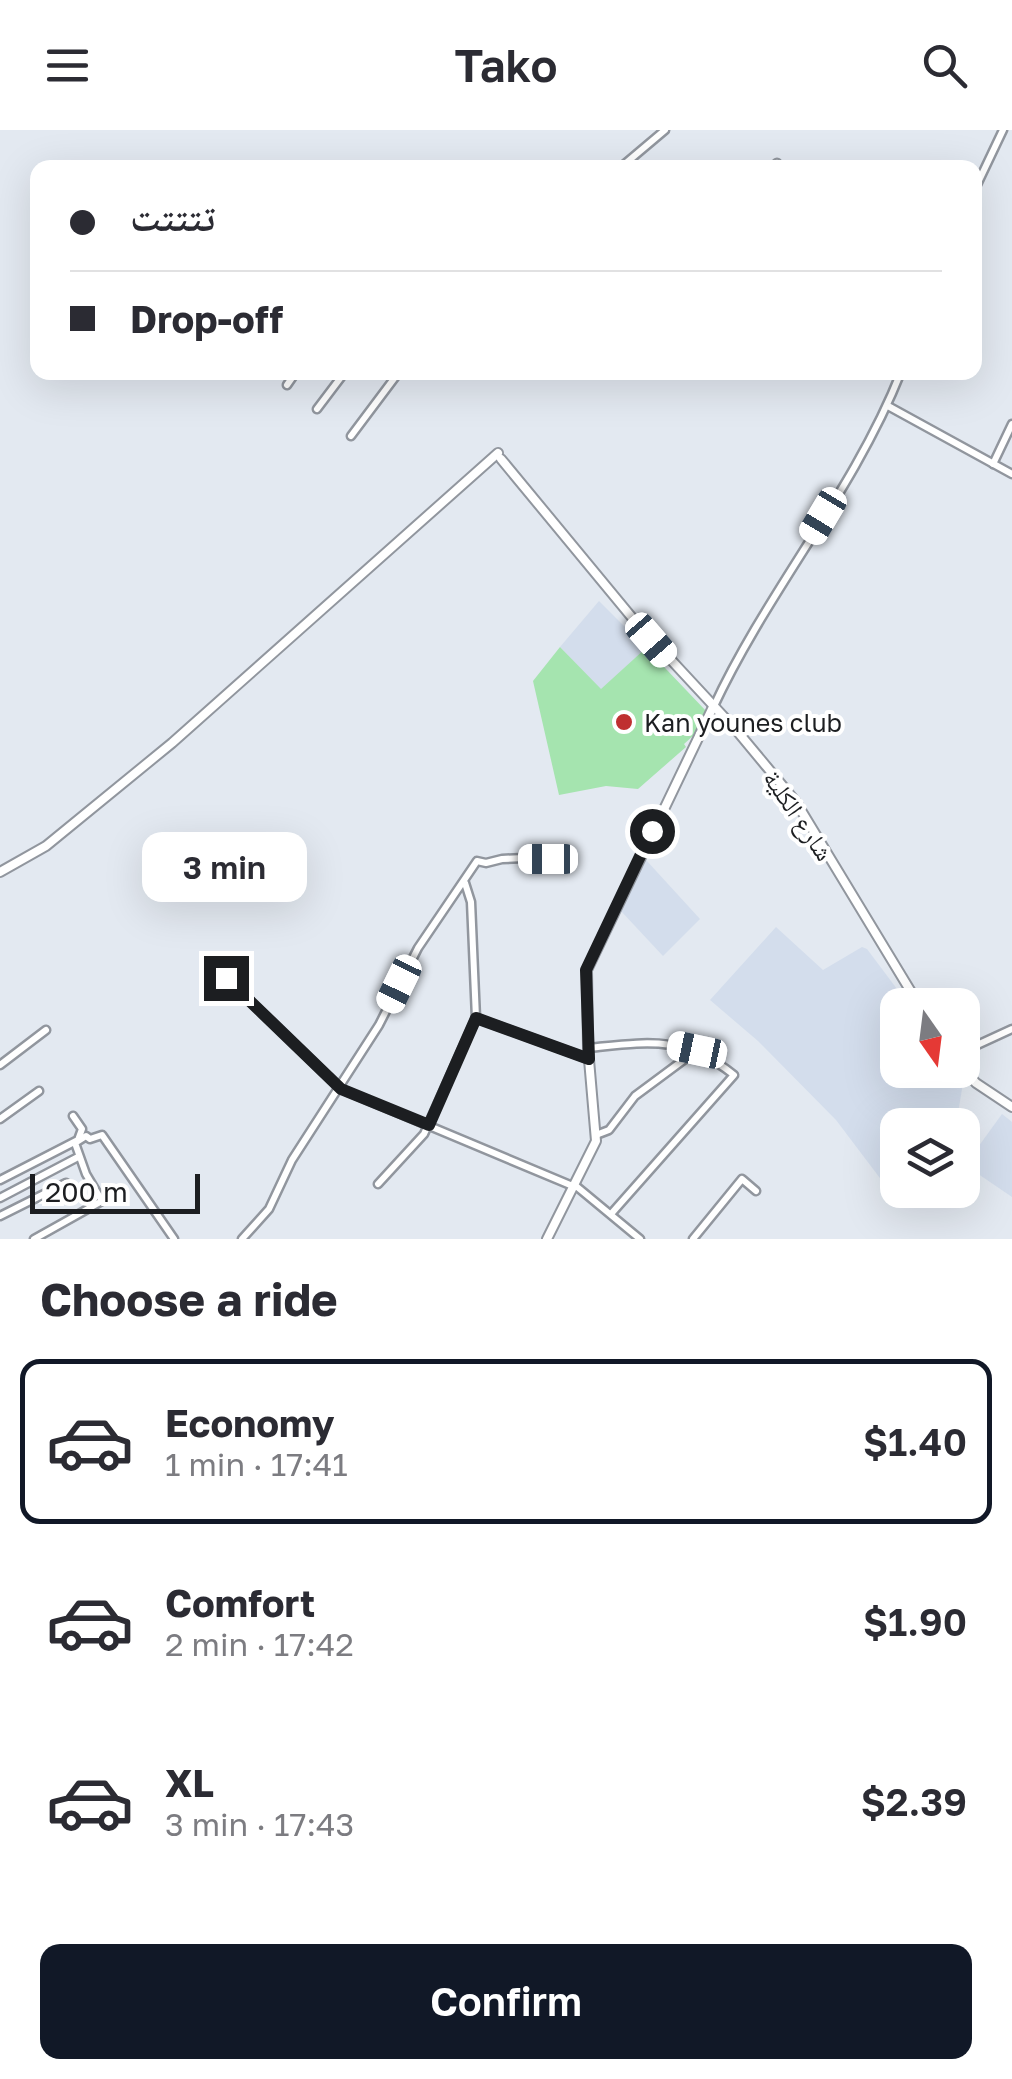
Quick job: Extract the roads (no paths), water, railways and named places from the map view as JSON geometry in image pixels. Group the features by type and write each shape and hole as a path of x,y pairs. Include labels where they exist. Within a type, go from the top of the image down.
{"street":[{"path":"630,160 666,130"},
{"path":"982,176 1004,130"},
{"path":"288,385 291,380"},
{"path":"317,409 339,380"},
{"path":"351,436 393,380"},
{"path":"547,1239 595,1148 586,970 754,626 888,406 899,380"},
{"path":"888,406 1012,474"},
{"path":"993,464 1012,424"},
{"name":"شارع الكلية","path":"0,872 46,846 172,744 500,456 634,620 796,802 909,988"},
{"path":"242,1239 269,1208 316,1120 341,1089 379,1025 418,948 477,861 566,856"},
{"path":"378,1184 415,1146 429,1125 476,1018 471,902 464,882"},
{"path":"226,978 341,1089 576,1186 640,1239"},
{"path":"476,1018 589,1059"},
{"path":"980,1043 1012,1028"},
{"path":"0,1064 46,1030"},
{"path":"588,1048 652,1042 697,1050 734,1075 611,1214"},
{"path":"596,1135 609,1130 635,1096 697,1050"},
{"path":"980,1086 1012,1107"},
{"path":"0,1119 38,1092"},
{"path":"0,1180 78,1140 82,1129 72,1116"},
{"path":"34,1239 102,1202 78,1157 75,1143 86,1136 90,1139 102,1134 174,1239"},
{"path":"0,1198 78,1157"},
{"path":"693,1239 742,1179 756,1191"},
{"path":"0,1216 66,1183"}],"place":[{"name":"Kan younes club","path":"624,722"}]}
